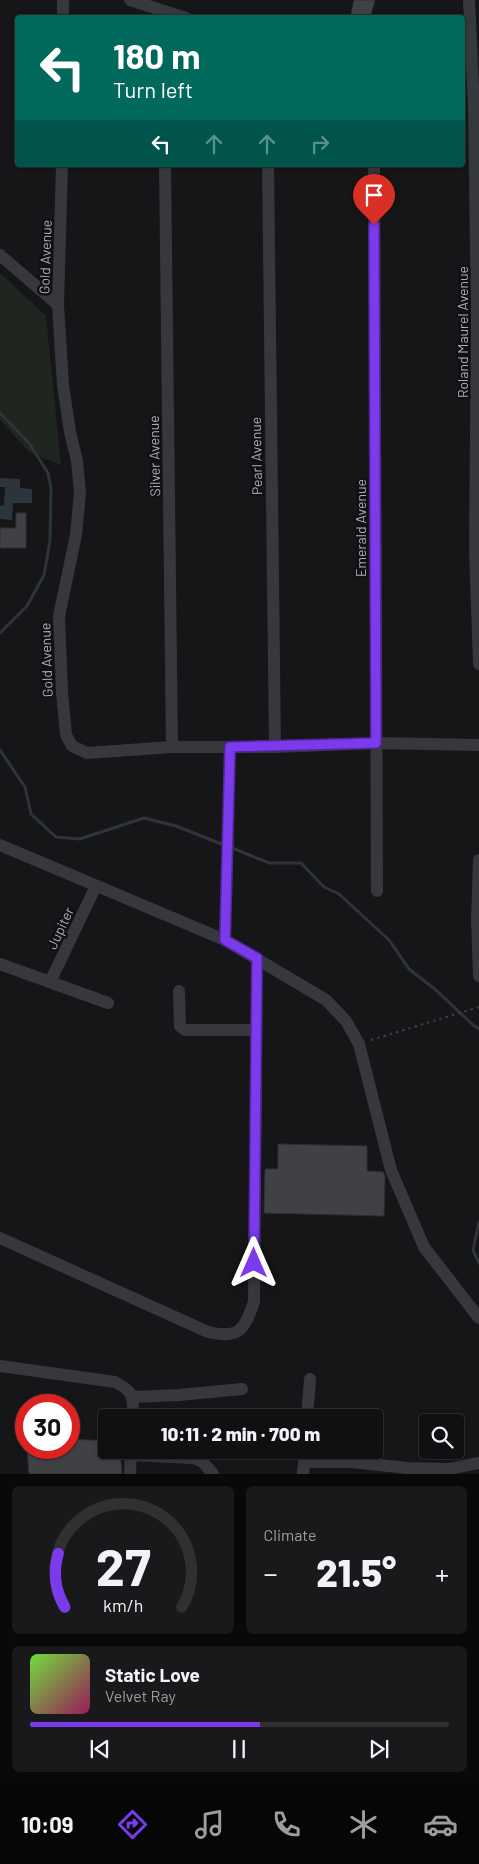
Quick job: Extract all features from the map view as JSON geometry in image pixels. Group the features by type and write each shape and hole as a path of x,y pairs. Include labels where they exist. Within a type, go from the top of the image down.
{"street":[{"path":"63,0 63,15"},
{"path":"130,0 164,14"},
{"name":"Roland Maurel Avenue","path":"469,0 475,56 468,105 478,318 477,548 479,664"},
{"name":"Gold Avenue","path":"62,167 58,305 63,385 70,432 77,461 80,493 76,535 59,616 66,735 72,746 87,753 172,747 275,747 376,743 479,745"},
{"name":"Silver Avenue","path":"165,167 172,747"},
{"name":"Pearl Avenue","path":"268,167 275,747"},
{"name":"Emerald Avenue","path":"374,167 377,891"},
{"path":"0,255 58,305"},
{"path":"225,940 230,747"},
{"path":"0,846 225,940 326,1000 346,1021 359,1044 390,1170 424,1247 479,1318"},
{"path":"479,860 479,976"},
{"name":"Jupiter","path":"50,982 96,886"},
{"path":"0,1238 208,1332 226,1336 239,1330 247,1320 254,1302 257,958"},
{"path":"0,964 108,1003"},
{"path":"179,991 180,1026 185,1030 255,1030"},
{"path":"0,1366 115,1382 126,1388 133,1396 132,1409"},
{"path":"308,1409 310,1379"},
{"path":"133,1396 179,1395 242,1389"},
{"path":"130,1474 131,1459"},
{"path":"196,1459 202,1461 213,1474"},
{"path":"304,1462 352,1468 448,1468 479,1463"}],"path":[{"path":"359,1044 479,1007"}],"shaded area":[{"path":"0,273 46,316 61,465 29,452 0,420"},
{"path":"0,478 20,479 20,488 32,489 32,503 13,503 12,520 0,519 0,506 4,505 5,487 0,487"}],"building":[{"path":"354,0 375,0 371,15 351,15"},
{"path":"16,513 26,513 26,548 0,548 0,528 16,528"},
{"path":"278,1144 367,1146 367,1171 383,1172 385,1176 384,1216 264,1213 265,1169 278,1169"},
{"path":"80,1440 98,1441 98,1459 121,1459 122,1474 29,1474 28,1459 80,1459"}],"waterway":[{"path":"0,413 29,443 48,473 51,489 50,541 44,575 27,606 0,633"},
{"path":"0,750 25,787 31,814 56,837 80,839 144,818 176,826 224,845"},
{"path":"230,847 269,863 301,863 324,887 339,894 389,940 409,969 436,990 479,1029"},
{"path":"479,1222 473,1250 479,1263"}],"route":[{"path":"254,1263 257,958 225,940 230,747 376,743 374,225"}]}
